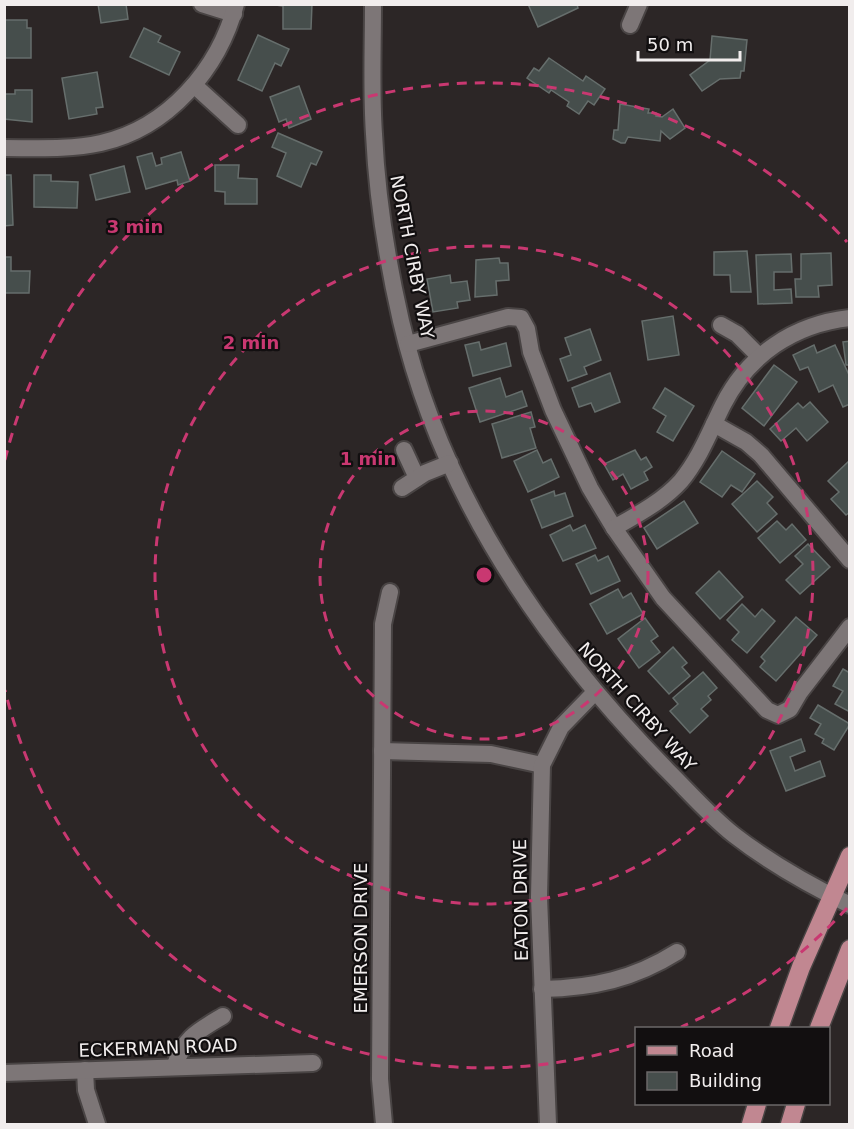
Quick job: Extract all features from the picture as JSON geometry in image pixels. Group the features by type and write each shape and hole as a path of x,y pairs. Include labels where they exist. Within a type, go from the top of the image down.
{"main road":[{"path":"780,1027 849,856"},
{"path":"820,1027 849,949"},
{"path":"751,1125 757,1105"},
{"path":"790,1125 796,1105"}],"street":[{"path":"4,148 80,147 104,142 148,124 194,86 218,52 235,9 202,4"},
{"name":"NORTH CIRBY WAY","path":"373,4 376,174 391,269 408,344 450,463 472,509 521,594 558,647 594,693 710,815 759,854 849,905"},
{"path":"630,25 639,4"},
{"path":"194,86 238,125"},
{"path":"408,344 508,317 521,318 527,329 531,352 552,410 590,488 614,528 640,569 688,628 767,710 778,715 790,709 800,692 849,627"},
{"path":"614,528 665,495 680,481 706,443 734,385 759,356 803,329 849,318"},
{"path":"721,326 737,334 759,356"},
{"path":"714,424 746,442 761,455 849,560"},
{"path":"404,450 417,478"},
{"path":"402,488 417,478 450,463"},
{"name":"EMERSON DRIVE","path":"384,1125 380,1079 382,751 384,612 390,592"},
{"name":"EATON DRIVE","path":"548,1125 539,897 542,765 561,727 594,693"},
{"path":"382,751 491,754 542,765"},
{"path":"542,989 582,987 620,980 652,967 677,952"},
{"path":"174,1067 179,1052 190,1035 224,1016"},
{"name":"ECKERMAN ROAD","path":"4,1073 313,1063"},
{"path":"85,1070 86,1090 97,1125"}],"building":[{"path":"98,4 126,4 128,19 101,23"},
{"path":"268,4 312,4 311,29 283,29 283,6"},
{"path":"528,4 577,4 578,8 538,27"},
{"path":"4,20 27,20 27,28 31,28 31,58 4,58"},
{"path":"144,28 161,36 158,42 180,52 169,75 130,57"},
{"path":"258,35 289,49 281,66 275,63 262,91 238,80"},
{"path":"712,36 747,40 744,71 741,71 740,78 720,79 702,91 690,75 710,60"},
{"path":"549,58 583,81 586,76 605,89 594,105 588,101 579,114 567,106 569,102 551,90 549,93 527,78 534,68 539,71"},
{"path":"97,72 103,107 96,108 97,114 69,119 62,78"},
{"path":"299,86 311,119 289,128 286,119 279,122 270,97"},
{"path":"15,90 32,90 32,122 4,119 4,94 15,94"},
{"path":"620,104 649,109 648,113 656,113 656,116 662,117 673,109 685,128 670,139 661,131 660,141 628,137 625,143 621,143 613,139 614,130 618,130"},
{"path":"278,133 322,152 316,165 311,163 301,187 277,176 286,153 272,147"},
{"path":"181,152 190,181 178,185 177,180 146,189 137,157 152,153 156,166 162,164 161,158"},
{"path":"215,165 239,165 238,178 257,179 257,204 225,204 225,192 215,191"},
{"path":"124,166 130,192 96,200 90,175"},
{"path":"4,175 11,175 13,225 4,226"},
{"path":"34,175 51,175 51,181 78,182 77,208 34,207"},
{"path":"747,251 751,292 731,292 730,275 714,275 714,252"},
{"path":"831,253 832,285 818,286 819,297 796,297 795,279 801,279 801,254"},
{"path":"791,254 792,272 774,272 774,290 791,289 792,303 758,304 756,255"},
{"path":"4,257 11,257 11,271 30,271 29,293 4,293"},
{"path":"499,258 500,263 508,263 509,280 496,281 497,295 475,297 476,260"},
{"path":"450,275 451,283 467,281 470,300 457,302 458,308 433,312 427,279"},
{"path":"673,316 679,355 648,360 642,321"},
{"path":"590,329 601,360 584,367 587,374 568,381 560,359 571,355 565,338"},
{"path":"850,341 850,365 846,365 843,342"},
{"path":"479,342 481,350 506,343 511,366 473,376 465,345"},
{"path":"814,345 817,353 835,345 850,377 850,404 843,407 833,385 819,392 808,367 800,370 793,355"},
{"path":"774,365 797,382 764,426 742,408"},
{"path":"610,373 620,402 595,412 591,403 579,407 572,388"},
{"path":"500,378 506,397 522,391 527,406 480,422 469,388"},
{"path":"665,388 694,406 673,441 657,432 666,416 653,408"},
{"path":"810,402 828,422 807,441 796,428 781,441 770,429 798,403 803,408"},
{"path":"531,412 535,427 530,428 536,448 502,458 492,424"},
{"path":"537,450 543,463 551,459 559,477 528,492 514,461"},
{"path":"635,450 641,460 646,457 652,467 644,472 648,480 631,489 623,474 613,480 604,464"},
{"path":"722,451 755,474 742,492 731,485 722,497 700,482"},
{"path":"849,461 850,512 846,515 831,499 839,492 828,481"},
{"path":"757,481 773,497 767,503 777,514 757,532 732,504"},
{"path":"554,491 555,496 565,493 573,516 542,528 531,500"},
{"path":"684,501 698,523 657,549 644,528"},
{"path":"777,521 786,530 792,524 806,540 780,563 758,538"},
{"path":"570,525 573,531 585,525 596,548 563,561 550,535"},
{"path":"808,544 830,567 800,594 786,580 803,564 795,556"},
{"path":"595,555 598,561 608,556 620,581 591,594 576,564"},
{"path":"719,571 743,597 720,619 696,593"},
{"path":"618,589 623,598 631,593 643,614 607,634 590,604"},
{"path":"742,604 755,617 762,609 775,621 747,653 732,640 739,632 727,620"},
{"path":"796,617 817,635 776,681 760,667 765,661 761,657"},
{"path":"645,618 658,636 651,641 660,652 639,668 618,639"},
{"path":"673,647 687,663 682,667 690,676 669,694 648,671"},
{"path":"843,669 850,673 850,712 835,704 843,691 833,686"},
{"path":"703,672 717,688 708,696 711,700 701,709 708,716 690,733 670,711 678,704 673,698"},
{"path":"818,705 850,724 834,750 822,743 824,739 815,734 821,724 810,718"},
{"path":"801,739 805,751 790,757 795,771 820,761 825,776 786,791 770,751"}]}
